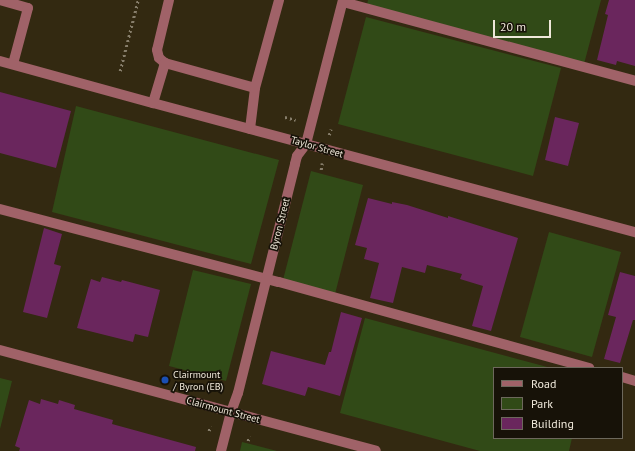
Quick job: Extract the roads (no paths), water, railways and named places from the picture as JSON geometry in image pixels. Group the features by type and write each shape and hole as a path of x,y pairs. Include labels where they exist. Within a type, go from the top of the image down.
{"street":[{"path":"0,0 28,8 13,64"},
{"path":"169,0 157,50 159,58 165,63 256,88"},
{"path":"250,128 256,88 279,0"},
{"path":"343,1 635,82"},
{"name":"Byron Street","path":"221,451 231,412 238,393 296,160 306,144 343,1"},
{"name":"Taylor Street","path":"0,61 153,104 250,128 635,232"},
{"path":"153,104 165,63"},
{"path":"0,209 585,367"},
{"name":"Clairmount Street","path":"0,350 376,451"},
{"path":"623,377 635,381"}],"place":[{"name":"Clairmount / Byron (EB)","path":"165,380"}]}
